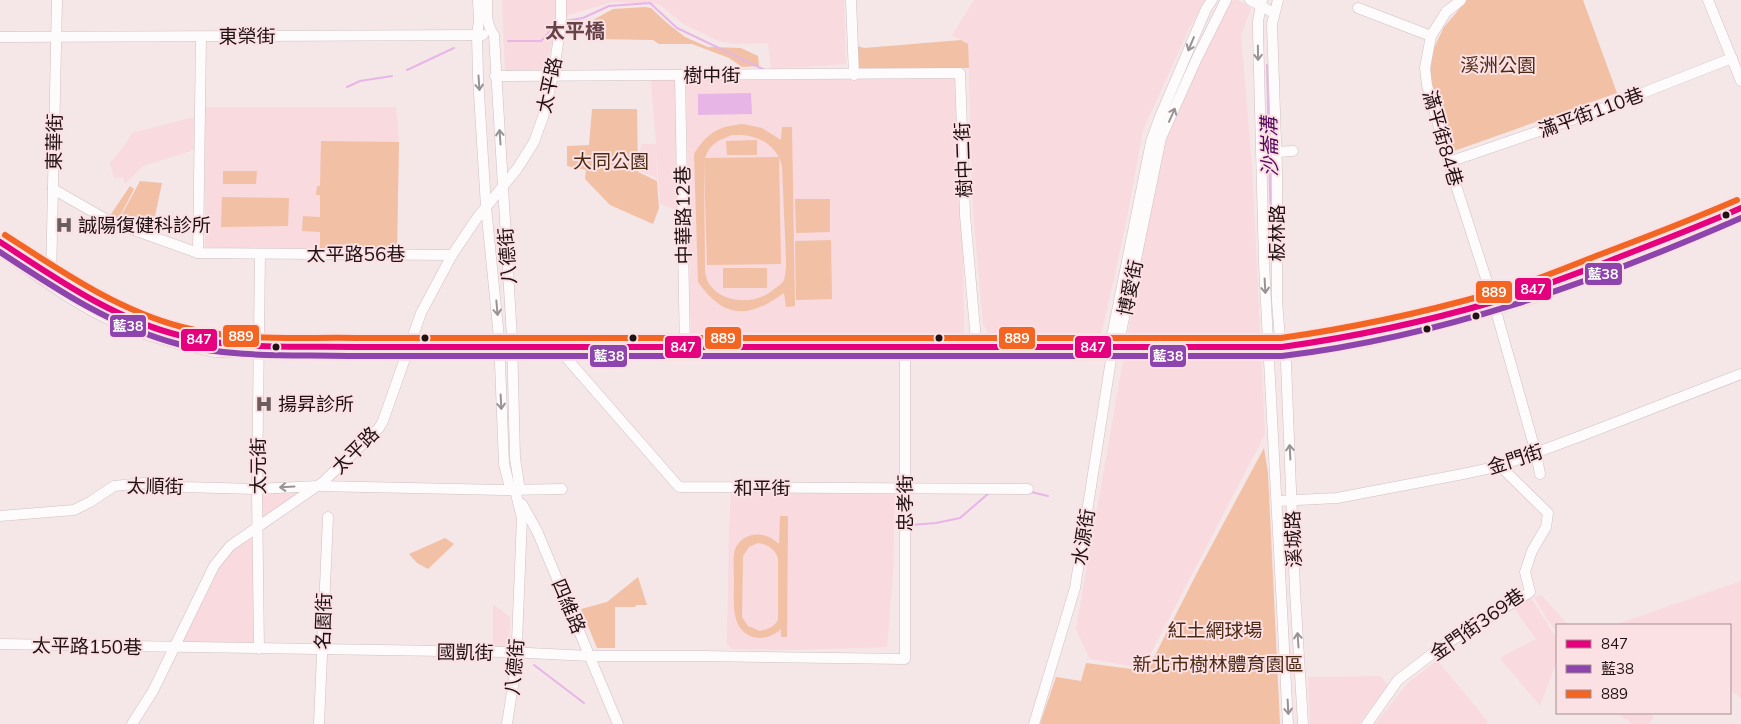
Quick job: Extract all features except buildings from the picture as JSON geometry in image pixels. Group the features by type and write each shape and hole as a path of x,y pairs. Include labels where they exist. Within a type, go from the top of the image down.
{"street":[{"name":"東華街","path":"51,279 57,0"},
{"path":"478,0 484,21"},
{"path":"484,21 486,0"},
{"name":"太平路","path":"132,724 154,691 214,566 230,546 318,486 379,428 421,312 452,255 486,207 516,171 534,142 543,117 552,76 562,19 561,0"},
{"path":"851,0 854,75"},
{"name":"博愛街","path":"1113,350 1112,336 1151,142 1206,9 1212,0"},
{"name":"博愛街","path":"1113,350 1119,342 1161,138 1197,58 1226,0"},
{"path":"1250,0 1261,2 1274,13"},
{"name":"板林路","path":"1278,0 1272,24 1276,152 1277,302 1283,351"},
{"path":"1358,8 1430,36 1446,12 1461,0"},
{"path":"1708,0 1741,81"},
{"name":"板林路","path":"1261,2 1258,21 1259,107 1269,351"},
{"name":"八德街","path":"507,724 515,680 522,518 515,490 509,484 504,464 499,350 486,207 477,35 484,21 494,35 512,350 514,433 519,484 515,490"},
{"name":"東榮街","path":"0,37 494,35"},
{"name":"滿平街84巷","path":"1430,36 1425,68 1427,85 1494,306 1536,453 1540,474"},
{"path":"198,253 201,37"},
{"name":"滿平街110巷","path":"1449,162 1589,114 1732,58"},
{"name":"樹中二街","path":"854,75 960,73 965,214 977,350"},
{"name":"樹中街","path":"495,76 854,75"},
{"name":"中華路12巷","path":"680,76 685,350"},
{"path":"1276,152 1293,151"},
{"name":"太平路56巷","path":"53,189 109,221 198,253 452,255"},
{"path":"1494,306 1693,229 1741,208"},
{"path":"0,251 112,312 182,336 258,349 685,350 836,346 905,350 1283,351 1551,292 1741,217"},
{"path":"0,242 51,279"},
{"name":"太元街","path":"259,649 257,488 260,254"},
{"name":"和平街","path":"563,350 679,487 1028,489"},
{"name":"忠孝街","path":"905,350 905,659"},
{"name":"水源街","path":"1034,724 1075,588 1113,350"},
{"name":"溪城路","path":"1269,351 1288,724"},
{"name":"溪城路","path":"1283,351 1303,724"},
{"name":"金門街","path":"1277,501 1337,498 1500,466 1741,374"},
{"name":"金門街369巷","path":"1367,724 1398,680 1441,647 1530,592 1525,572 1532,551 1546,527 1548,513 1500,466"},
{"name":"太順街","path":"0,516 74,510 114,486 144,483 257,488 318,486"},
{"path":"318,486 515,490 562,489"},
{"name":"四維路","path":"515,490 539,536 618,724"},
{"name":"名園街","path":"319,724 328,517"},
{"name":"太平路150巷","path":"0,644 174,647"},
{"name":"國凱街","path":"174,647 517,652 590,656 905,659"}],"shaded area":[{"path":"502,0 844,0 846,64 771,69 768,43 735,44 719,41 683,24 659,4 612,2 568,15 553,39 546,69 505,71"},
{"path":"974,0 1205,0 1188,31 1143,130 1125,228 1100,340 992,339 983,324 973,211 968,44 952,35"},
{"path":"1229,0 1237,0 1246,4 1251,9 1241,35 1252,166 1265,434 1143,668 1090,659 1076,629 1158,161 1197,64"},
{"path":"960,73 964,336 691,340 686,80 787,80"},
{"path":"675,79 678,210 660,204 656,146 657,178 640,171 641,144 656,144 651,80"},
{"path":"751,93 752,114 698,115 698,94"},
{"path":"205,107 396,107 399,142 397,250 319,251 205,247"},
{"path":"194,117 194,150 143,166 125,184 123,177 114,178 110,163 132,133"},
{"path":"310,488 261,522 260,491"},
{"path":"731,491 895,494 893,572 887,647 791,650 731,649 727,644"},
{"path":"256,535 254,647 179,643 216,567 232,549"},
{"path":"1741,581 1741,698 1731,691 1731,624 1618,624"},
{"path":"1541,595 1567,624 1556,624 1556,630 1534,597"},
{"path":"1531,598 1556,637 1556,666 1540,706 1500,658 1536,639 1513,607"},
{"path":"493,604 510,617 509,647 493,647"},
{"path":"1437,660 1488,722 1485,724 1375,724 1407,684"},
{"path":"1380,676 1388,685 1359,724 1310,724 1308,677"},
{"path":"1619,714 1650,714 1654,717 1648,724 1633,724"}],"green space":[{"name":"溪洲公園","path":"1467,0 1583,0 1617,93 1454,151 1430,83 1432,52 1444,27"},
{"path":"651,8 685,37 708,47 741,48 758,56 759,66 742,67 729,58 692,44 659,44 653,40 595,39 593,20 613,9"},
{"path":"961,40 968,44 969,68 858,68 857,46 864,48"},
{"name":"大同公園","path":"592,109 637,109 638,172 657,181 659,208 653,224 610,205 585,179 586,170 567,166 567,146 589,145"},
{"path":"743,124 762,128 781,140 782,127 792,127 795,306 786,307 784,293 771,302 748,311 727,309 717,303 698,282 694,154 704,140 714,132 726,127","holes":["732,135 746,135 759,139 770,146 779,157 705,158 712,146","779,157 782,166 786,260 784,280 766,295 749,300 731,299 715,291 709,284 705,273 704,159 707,265 781,264"]},
{"path":"757,140 757,155 727,155 726,141"},
{"path":"321,141 399,142 397,250 320,251 320,232 302,231 303,216 320,217 320,195 316,195 317,186 320,186"},
{"path":"223,171 257,171 256,184 223,184"},
{"path":"140,181 162,183 151,235 120,222 120,218"},
{"path":"130,186 134,189 117,222 109,217"},
{"path":"222,197 289,198 288,226 221,227"},
{"path":"795,199 830,199 830,232 796,233"},
{"path":"831,240 832,299 796,300 795,241"},
{"path":"723,268 767,268 767,288 723,288"},
{"name":"新北市樹林體育園區","path":"1264,448 1268,473 1280,724 1040,724 1056,677 1081,681 1086,663 1147,671"},
{"path":"780,516 788,516 787,637 781,637 781,629 767,637 753,637 741,630 735,615 735,549 742,540 756,535 768,537 779,544","holes":["758,543 773,550 778,558 778,619 773,626 760,631 748,626 742,617 743,556 749,547"]},
{"path":"445,538 454,544 428,569 417,563 409,554"},
{"path":"638,577 647,605 615,607 615,648 597,648 581,609 607,602"}],"waterway":[{"path":"565,21 583,18 609,6 650,3 677,28 765,70"},
{"path":"508,41 541,41 558,23"},
{"path":"407,70 454,48"},
{"name":"沙崙溝","path":"1267,65 1271,229"},
{"path":"347,87 360,81 392,76"},
{"path":"1031,492 1048,496"},
{"path":"911,525 936,523 960,518 989,493"},
{"path":"534,665 584,703"}],"transit line":[{"name":"889","path":"5,235 90,288 135,311 158,320 203,332 247,337 1281,338 1334,330 1386,319 1503,290 1557,272 1737,200"},
{"name":"847","path":"0,242 87,297 133,320 182,336 246,345 290,347 1282,347 1388,328 1507,298 1604,263 1741,208"},
{"name":"藍38","path":"0,252 86,306 131,328 178,344 200,349 244,354 356,356 1282,356 1400,335 1459,321 1516,304 1630,264 1741,218"}],"place":[{"name":"誠陽復健科診所","path":"64,225"},
{"name":"揚昇診所","path":"264,404"}],"district":[{"name":"太平橋","path":"575,30"}],"park label":[{"name":"紅土網球場","path":"1215,630"}]}
